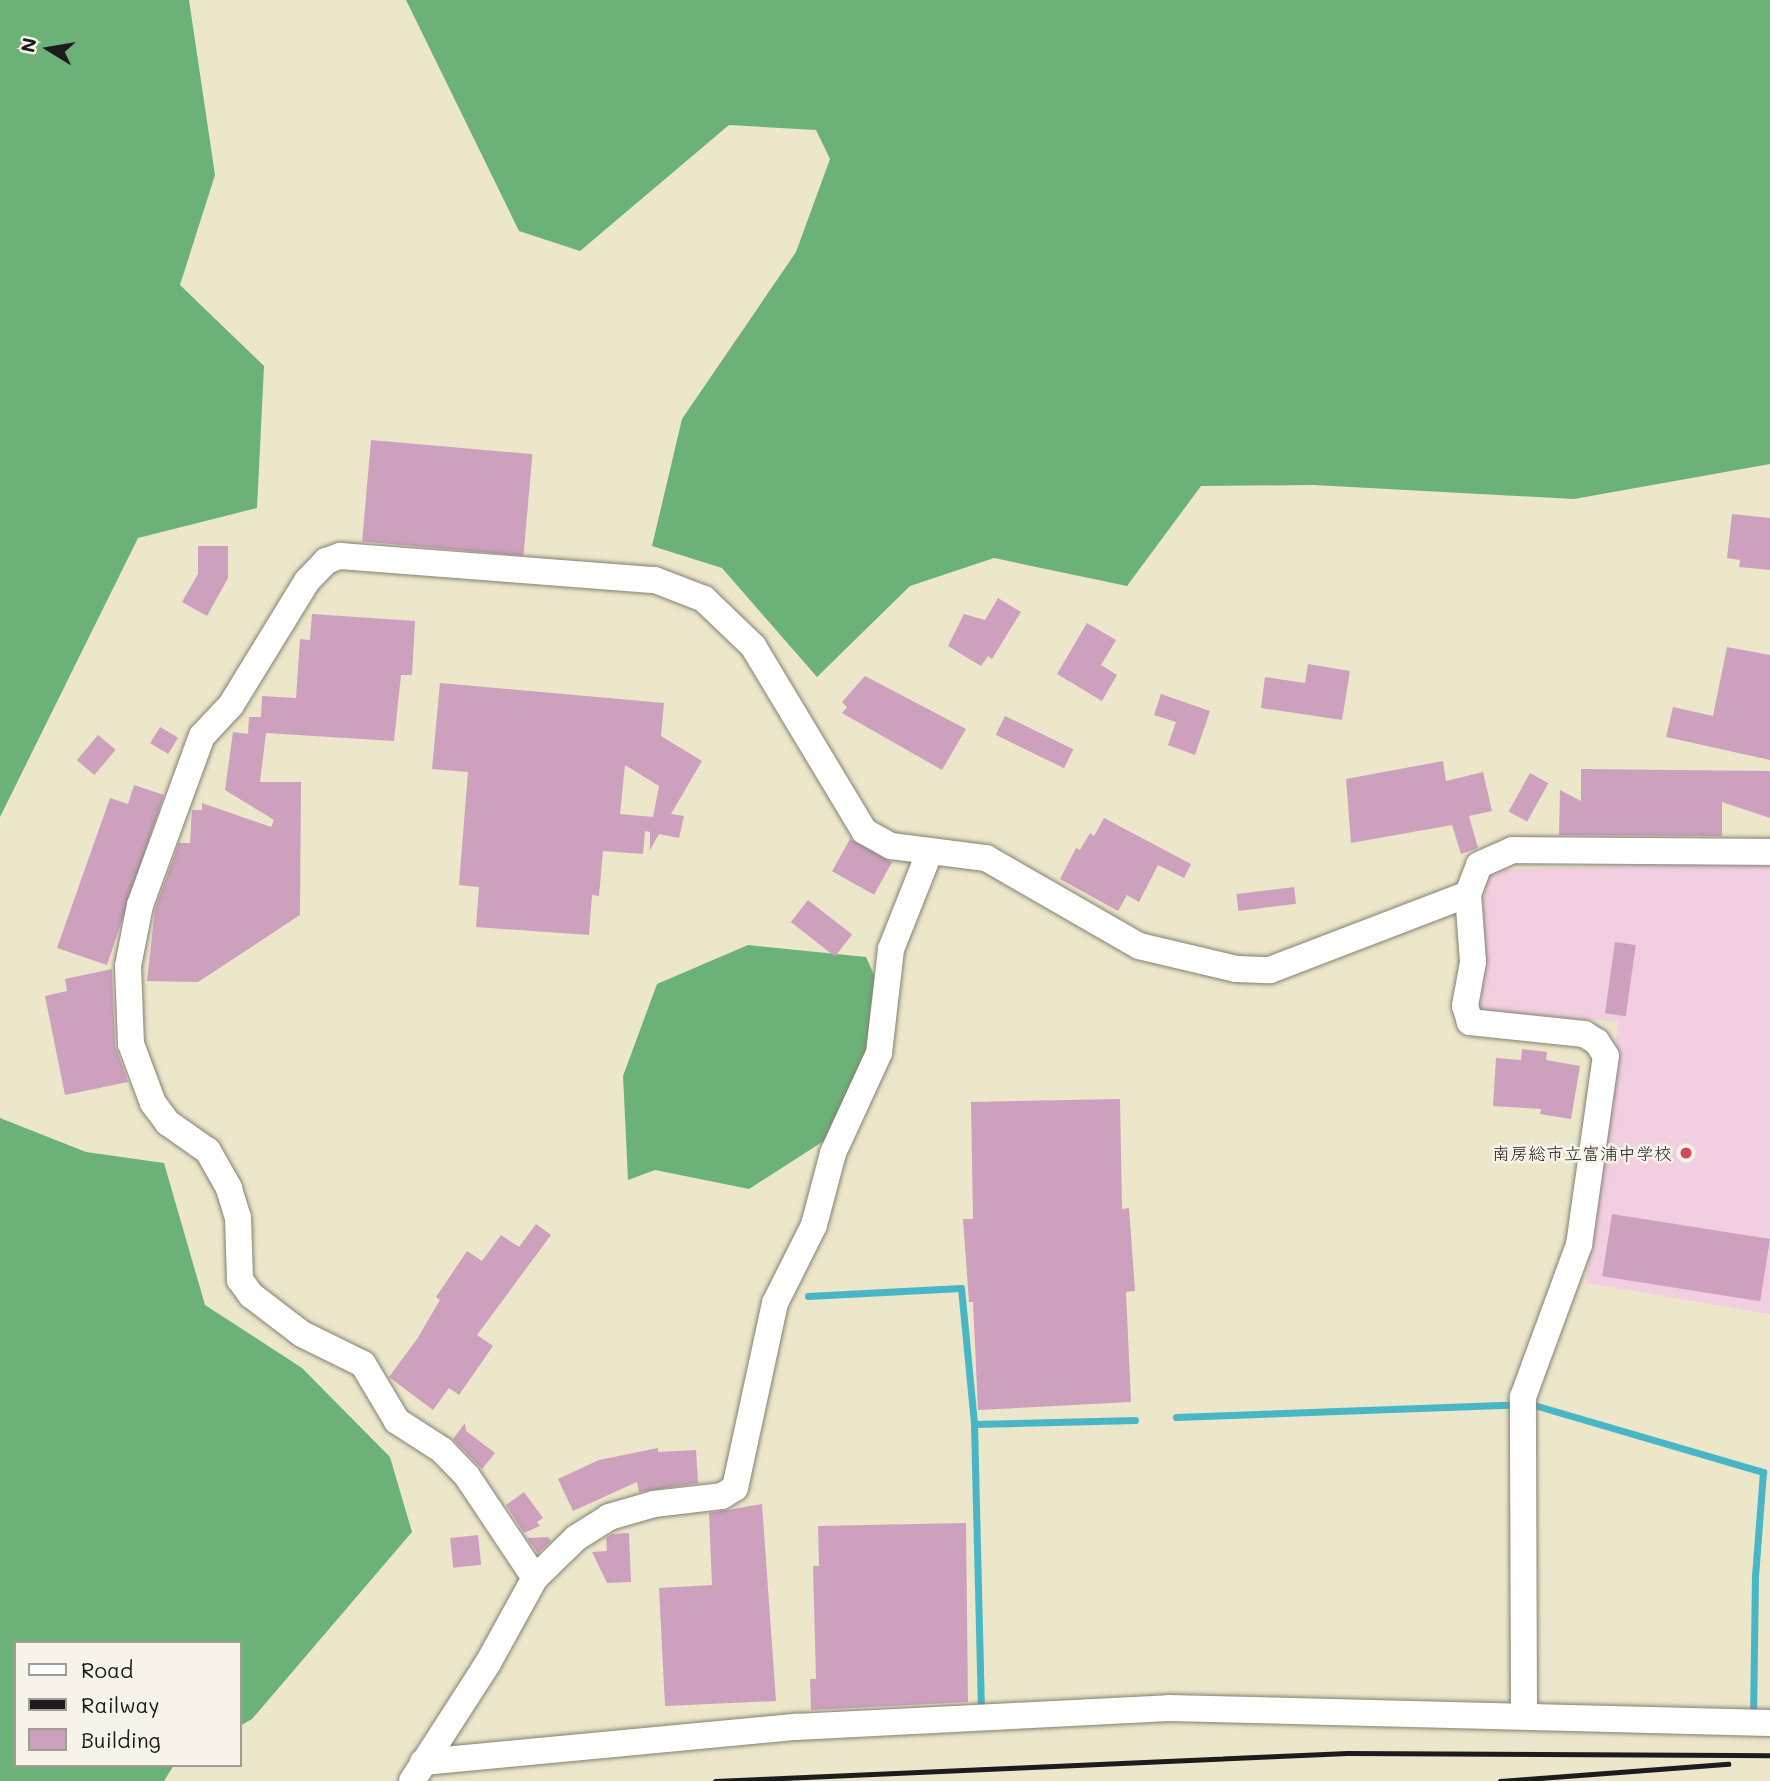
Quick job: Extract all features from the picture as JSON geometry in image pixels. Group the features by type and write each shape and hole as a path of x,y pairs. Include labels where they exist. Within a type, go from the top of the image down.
{"street":[{"path":"535,1578 467,1476 442,1450 397,1421 363,1364 302,1334 246,1288 240,1280 238,1218 229,1188 208,1151 168,1123 153,1103 131,1044 128,966 140,905 202,736 231,705 307,581 326,561 340,556 656,580 704,599 753,646 864,831 891,846 986,858 1139,946 1236,969 1270,970 1310,958 1468,894"},
{"path":"1524,1716 1522,1396 1579,1245 1605,1056 1597,1042 1584,1034 1471,1021 1465,1006 1473,962 1468,894 1479,865 1512,850 1770,852"},
{"path":"418,1771 488,1663 535,1578 576,1538 609,1517 654,1504 722,1496 735,1488 775,1303 814,1224 833,1153 879,1053 891,949 930,851"},
{"path":"418,1771 796,1727 1169,1708 1770,1723"}],"shaded area":[{"name":"南房総市立富浦中学校","path":"1770,861 1770,1314 1586,1283 1618,1022 1478,1010 1486,870"}],"green space":[{"path":"0,0 189,0 215,175 180,285 264,366 257,508 138,538 0,817"},
{"path":"406,0 1770,0 1770,464 1574,499 1314,485 1201,486 1127,586 994,558 910,586 817,677 722,568 652,546 682,419 796,252 830,159 816,130 729,125 580,251 519,231"},
{"path":"748,945 866,957 891,1013 850,1124 749,1189 655,1170 628,1180 623,1076 657,984"},
{"path":"0,1118 86,1152 164,1163 205,1305 302,1368 390,1457 412,1532 252,1719 242,1725 242,1641 14,1641 14,1767 173,1767 164,1781 0,1781"}],"building":[{"path":"371,440 532,454 523,556 362,542"},
{"path":"1732,514 1770,518 1770,570 1739,567 1740,560 1727,558"},
{"path":"198,546 228,546 228,578 207,616 182,602 198,574"},
{"path":"998,598 1021,612 992,659 988,656 981,666 948,646 964,614 985,620"},
{"path":"312,614 415,621 412,675 401,675 394,741 266,733 260,782 301,782 300,915 198,982 147,981 155,909 179,843 190,843 192,810 202,810 202,803 271,827 274,820 225,790 233,732 248,734 249,717 261,717 262,696 296,698 300,639 310,640"},
{"path":"1087,623 1116,640 1101,665 1117,675 1102,701 1057,674"},
{"path":"1727,647 1770,655 1770,760 1666,737 1673,707 1713,716"},
{"path":"1308,664 1350,671 1342,720 1261,708 1265,677 1305,683"},
{"path":"865,676 966,729 942,770 842,713 847,707 842,702"},
{"path":"440,683 664,703 661,736 702,761 671,814 684,816 679,838 659,834 650,850 650,832 645,831 643,854 603,851 599,896 592,895 589,935 476,927 479,887 459,885 468,772 432,769","holes":["625,765 659,786 653,817 620,814"]},
{"path":"1161,694 1210,711 1195,755 1168,745 1176,722 1154,715"},
{"path":"1005,716 1073,749 1064,768 996,735"},
{"path":"160,727 178,738 168,754 150,743"},
{"path":"98,735 116,750 94,775 77,760"},
{"path":"1443,761 1446,781 1483,772 1492,811 1469,816 1478,848 1461,854 1452,825 1351,843 1346,779"},
{"path":"1581,769 1770,771 1770,818 1722,802 1722,836 1559,835 1560,790 1581,801"},
{"path":"1530,773 1548,783 1527,822 1509,811"},
{"path":"134,785 164,795 107,965 57,948 110,798 128,804"},
{"path":"1104,818 1191,864 1184,878 1158,865 1139,902 1127,895 1118,911 1060,879 1076,848 1080,850 1090,833 1094,836"},
{"path":"850,839 892,862 874,895 832,871"},
{"path":"1294,887 1296,904 1239,911 1236,894"},
{"path":"808,900 852,934 835,957 791,922"},
{"path":"1615,942 1636,945 1626,1016 1605,1013"},
{"path":"112,969 115,1045 128,1082 65,1095 45,996 67,991 65,979"},
{"path":"1522,1049 1547,1052 1546,1060 1580,1066 1571,1119 1540,1114 1541,1109 1493,1106 1496,1058 1521,1060"},
{"path":"1120,1099 1122,1209 1129,1208 1135,1291 1126,1292 1131,1402 978,1410 973,1302 969,1302 963,1219 973,1219 971,1102"},
{"path":"1612,1214 1770,1239 1760,1301 1602,1276"},
{"path":"536,1224 551,1235 477,1335 493,1346 459,1395 449,1388 433,1410 389,1377 417,1339 440,1300 436,1297 467,1251 482,1261 501,1235 519,1247"},
{"path":"465,1423 466,1431 495,1453 482,1469 453,1439"},
{"path":"658,1448 658,1452 696,1450 698,1483 639,1492 637,1482 573,1511 558,1479 599,1460"},
{"path":"524,1492 543,1518 537,1522 540,1526 524,1533 506,1505"},
{"path":"762,1504 776,1701 665,1706 659,1588 712,1585 709,1513"},
{"path":"966,1523 968,1702 811,1710 810,1679 816,1679 813,1566 819,1566 818,1526"},
{"path":"629,1533 631,1582 607,1583 592,1552 607,1551 606,1538 612,1534"},
{"path":"478,1535 481,1565 453,1568 450,1538"},
{"path":"548,1537 551,1541 538,1553 527,1538"}],"waterway":[{"path":"808,1296 961,1288 974,1424 981,1708"},
{"path":"1176,1417 1508,1405"},
{"path":"1534,1405 1763,1472 1755,1576 1753,1713"},
{"path":"974,1424 1135,1420"}],"railway":[{"path":"715,1781 1347,1753 1770,1755"},
{"path":"1500,1781 1728,1764"}],"place":[{"name":"南房総市立富浦中学校","path":"1686,1153"}]}
